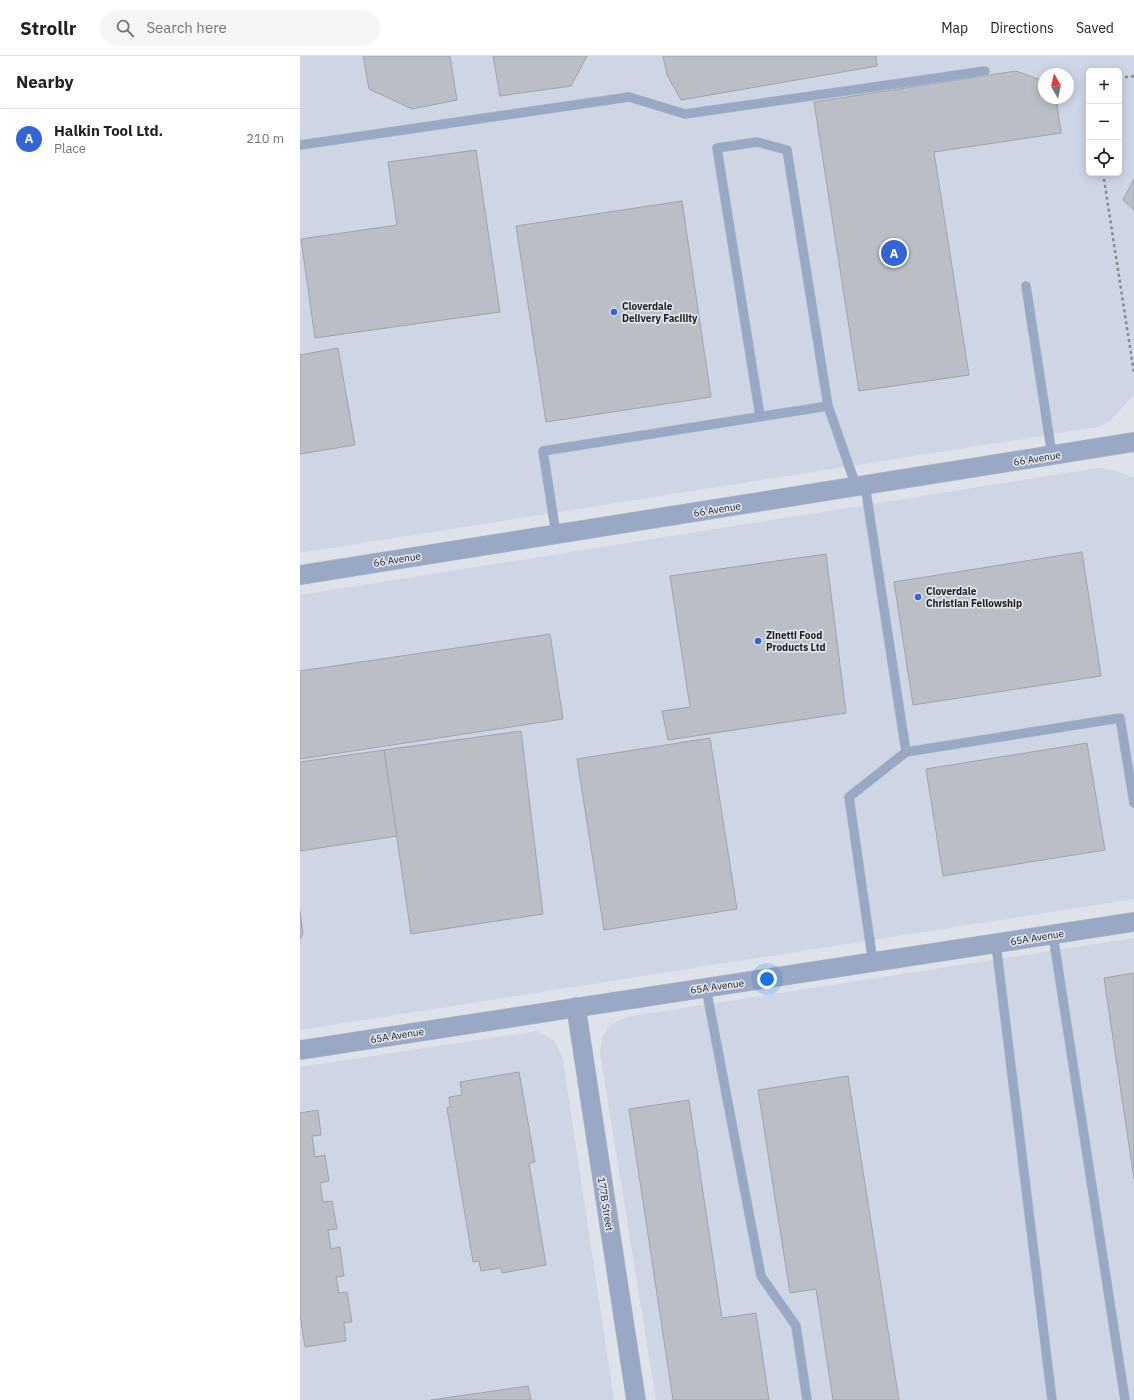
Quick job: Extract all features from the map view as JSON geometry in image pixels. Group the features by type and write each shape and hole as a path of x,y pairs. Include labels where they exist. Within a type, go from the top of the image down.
{"street":[{"name":"66 Avenue","path":"300,575 1134,442"},
{"name":"65A Avenue","path":"300,1050 1134,922"},
{"name":"177B Street","path":"576,1007 636,1400"}],"lane":[{"path":"300,145 629,97 684,114 985,71"},
{"path":"760,416 717,148 757,142 787,150 828,406 860,486 906,752"},
{"path":"1026,286 1052,455"},
{"path":"556,534 543,451 828,406"},
{"path":"873,963 849,797 906,752 1120,718 1134,803"},
{"path":"1053,935 1125,1400"},
{"path":"996,944 1052,1400"},
{"path":"706,988 761,1276 796,1326 807,1400"}],"path":[{"path":"1122,78 1134,76"},
{"path":"1103,176 1134,372"}],"shaded area":[{"path":"300,56 1134,56 1134,396 1110,421 1098,427 300,553"},
{"path":"1098,468 1113,470 1134,478 1134,899 300,1030 300,595"},
{"path":"1134,938 1134,1400 656,1400 600,1053 602,1038 608,1028 617,1021 631,1016"},
{"path":"537,1031 553,1040 558,1047 563,1060 614,1400 300,1400 300,1067"}],"building":[{"path":"363,56 450,56 457,100 412,109 369,89"},
{"path":"493,56 587,56 571,86 500,96"},
{"path":"663,56 876,56 877,66 681,100 667,75"},
{"path":"1016,71 1038,79 1038,104 1057,104 1061,133 934,152 969,375 859,391 814,102"},
{"path":"476,150 500,312 315,338 301,239 397,225 388,162"},
{"path":"1134,179 1134,210 1123,200"},
{"name":"Cloverdale Delivery Facility","path":"682,201 711,397 546,422 516,226"},
{"path":"338,348 355,445 300,454 300,355"},
{"path":"1082,552 1101,676 913,705 894,582"},
{"name":"Zinetti Food Products Ltd","path":"826,554 846,713 668,740 662,711 690,707 670,576"},
{"path":"550,634 563,719 300,759 300,671"},
{"path":"521,731 543,914 411,934 384,750"},
{"path":"710,738 737,909 604,930 577,759"},
{"path":"1087,743 1105,850 943,876 926,769"},
{"path":"384,750 397,836 300,851 300,762"},
{"path":"300,911 303,934 300,939"},
{"path":"1134,973 1134,1179 1104,978"},
{"path":"519,1072 535,1162 529,1163 546,1265 502,1273 501,1268 481,1271 479,1261 473,1262 447,1108 450,1107 449,1097 462,1095 460,1082"},
{"path":"848,1076 899,1400 833,1400 816,1289 790,1293 758,1090"},
{"path":"689,1100 722,1318 756,1313 769,1400 673,1400 629,1109"},
{"path":"318,1110 321,1135 312,1136 315,1157 325,1155 329,1181 320,1183 323,1202 332,1201 337,1229 328,1230 331,1249 340,1247 344,1276 336,1277 339,1293 347,1292 352,1322 344,1323 346,1341 305,1347 300,1315 300,1113"},
{"path":"528,1386 531,1400 431,1400"}],"place":[{"name":"Halkin Tool Ltd.","path":"894,253"},
{"name":"Cloverdale Delivery Facility","path":"614,312"},
{"name":"Cloverdale Christian Fellowship","path":"918,597"},
{"name":"Zinetti Food Products Ltd","path":"758,641"}]}
